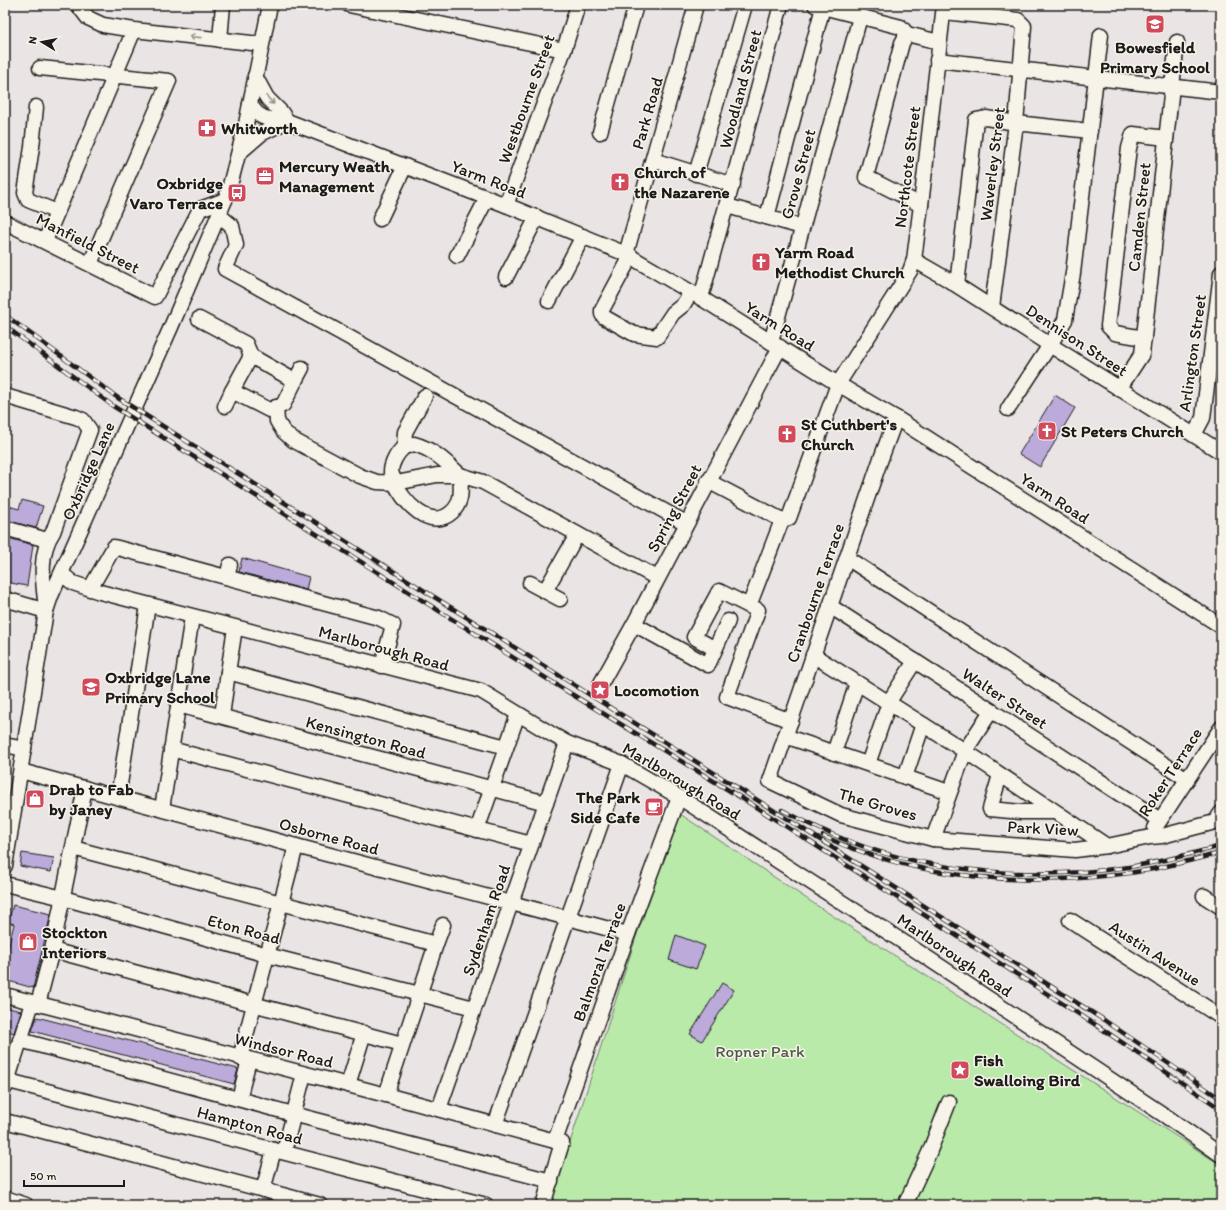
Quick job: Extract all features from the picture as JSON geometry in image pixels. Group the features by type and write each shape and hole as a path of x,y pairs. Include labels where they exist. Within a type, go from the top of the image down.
{"street":[{"path":"78,5 88,18 103,25 134,30 262,44"},
{"path":"220,40 223,5"},
{"name":"Oxbridge Lane","path":"5,866 8,831 21,771 46,611 51,596 162,348 225,200 239,153 270,5"},
{"path":"349,5 564,50"},
{"name":"Westbourne Street","path":"506,205 564,50 578,5"},
{"path":"600,132 636,5"},
{"name":"Park Road","path":"696,5 628,255 602,310 602,314 604,317 634,334 657,337 673,313 696,295"},
{"path":"696,174 744,5"},
{"name":"Woodland Street","path":"696,295 727,206 781,5"},
{"path":"767,217 819,6 901,27 907,34 939,42"},
{"name":"Waverley Street","path":"944,8 1018,20 1024,26 1016,123 992,307"},
{"name":"Northcote Street","path":"782,520 789,518 838,384 910,271 914,260 944,8"},
{"name":"Grove Street","path":"776,345 802,227 860,17"},
{"path":"45,241 134,30"},
{"path":"907,34 902,43 866,177 921,205"},
{"path":"1008,409 1065,320 1073,273 1101,35"},
{"name":"Camden Street","path":"1119,388 1142,354 1177,42"},
{"path":"938,60 1221,92"},
{"path":"40,68 113,79 169,81 90,264"},
{"path":"239,153 261,134 287,121 281,112 267,98 255,76"},
{"name":"Yarm Road","path":"250,104 255,113 266,119 287,121 537,217 628,255 896,418 1221,626"},
{"path":"36,107 25,192 28,200 57,212"},
{"path":"957,285 976,120 986,118 1016,123 1090,131"},
{"path":"1144,338 1115,333 1108,326 1129,148 1133,134 1166,138"},
{"path":"653,160 732,185"},
{"path":"380,219 405,166"},
{"path":"457,256 487,198"},
{"name":"Manfield Street","path":"5,222 155,297 200,209 225,200"},
{"path":"727,206 802,227"},
{"path":"219,215 232,226 236,245 225,269 686,523"},
{"path":"506,277 537,217"},
{"path":"549,301 583,236"},
{"name":"Dennison Street","path":"914,260 957,285 1221,452"},
{"name":"Arlington Street","path":"1194,435 1203,418 1221,273"},
{"path":"200,320 246,344 251,356 295,381"},
{"name":"Spring Street","path":"600,685 634,624 776,345"},
{"path":"225,406 251,356"},
{"path":"232,391 269,410 283,405 302,368"},
{"path":"5,396 76,417 83,420 90,430 53,532 47,540 42,572 46,611 5,599"},
{"path":"404,447 405,432 425,396"},
{"path":"276,407 278,421 283,431 293,440 360,476 377,482 396,484 437,475 460,475 483,482 657,578"},
{"name":"Cranbourne Terrace","path":"770,781 878,464 896,418"},
{"path":"414,444 424,447 445,461 460,475 462,490 455,510 440,518 432,518 415,509 402,496 391,472 395,457 404,447 414,444"},
{"path":"708,481 782,520 749,606"},
{"path":"5,528 47,540"},
{"path":"545,591 577,535"},
{"path":"90,589 114,547 229,571 379,618 393,625 382,666"},
{"path":"847,558 1187,779"},
{"name":"Marlborough Road","path":"62,574 73,583 90,589 192,617 481,691 567,743 622,764 679,797 914,949 1167,1117 1221,1155"},
{"path":"530,584 560,599"},
{"path":"715,649 694,637 719,591 758,610 727,697 791,720"},
{"path":"118,797 148,605"},
{"name":"Walter Street","path":"830,606 1160,820"},
{"path":"162,809 192,617"},
{"path":"634,624 708,665 728,621"},
{"path":"222,716 235,628"},
{"path":"813,655 924,725 1106,846"},
{"path":"868,764 889,703 915,661"},
{"path":"228,672 506,747"},
{"path":"834,753 857,683"},
{"name":"Kensington Road","path":"178,705 546,803"},
{"path":"933,839 949,792 965,752 992,711"},
{"path":"477,830 518,714"},
{"path":"905,777 924,725"},
{"name":"Roker Terrace","path":"1150,837 1187,779 1216,747 1221,728"},
{"path":"785,736 949,792"},
{"name":"Sydenham Road","path":"439,1109 567,743"},
{"path":"5,745 24,749"},
{"path":"171,749 531,844"},
{"path":"495,1125 622,764"},
{"name":"Osborne Road","path":"21,771 628,934"},
{"path":"1000,775 990,809 1021,812 1055,812"},
{"name":"The Groves","path":"770,781 841,815 933,839"},
{"path":"6,1082 20,1040 35,1003 52,950 85,788"},
{"name":"Balmoral Terrace","path":"555,1141 628,934 679,797"},
{"name":"Park View","path":"933,839 1075,850 1162,836 1215,822 1221,813"},
{"path":"239,1099 254,1004 296,846"},
{"path":"73,848 436,944"},
{"name":"Eton Road","path":"5,884 63,898 268,955 474,1008"},
{"path":"1204,896 1221,907"},
{"name":"Austin Avenue","path":"1070,920 1221,1017"},
{"path":"386,1095 443,925"},
{"path":"52,950 402,1044"},
{"name":"Windsor Road","path":"5,995 555,1141"},
{"path":"348,1085 364,1034"},
{"path":"20,1040 293,1114 551,1181"},
{"path":"263,1190 293,1114 304,1074"},
{"name":"Hampton Road","path":"6,1082 486,1205"},
{"path":"905,1205 929,1153 949,1102"},
{"path":"5,1122 320,1205"},
{"path":"543,1205 562,1143 555,1141"}],"green space":[{"name":"Ropner Park","path":"680,814 816,905 1221,1165 1221,1205 550,1205 636,937"}],"building":[{"name":"St Peters Church","path":"1055,395 1075,408 1040,467 1019,454"},
{"path":"22,500 43,506 36,528 5,520 5,505 19,509"},
{"path":"5,537 33,545 27,586 5,582"},
{"path":"242,558 309,577 306,590 239,572"},
{"path":"22,853 54,858 51,872 20,866"},
{"name":"Stockton Interiors","path":"13,905 51,914 33,988 5,980 5,961 14,924 8,922"},
{"path":"676,935 705,946 696,969 669,960"},
{"path":"722,983 734,990 702,1041 690,1034"},
{"path":"5,1007 21,1011 14,1033 5,1030"},
{"path":"37,1017 238,1069 234,1084 32,1031"}],"railway":[{"path":"5,315 118,398 1104,1020 1221,1099"},
{"path":"5,326 113,406 560,687 748,802 1099,1027 1221,1109"},
{"path":"782,810 833,835 883,853 917,861 988,871 1024,873 1095,871 1152,863 1221,846"},
{"path":"823,836 859,851 934,871 1012,879 1051,879 1129,873 1164,867 1221,853"}],"place":[{"name":"Bowesfield Primary School","path":"1155,24"},
{"name":"Whitworth","path":"207,128"},
{"name":"Mercury Weath Management","path":"265,176"},
{"name":"Church of the Nazarene","path":"620,182"},
{"name":"Oxbridge Varo Terrace","path":"237,193"},
{"name":"Yarm Road Methodist Church","path":"761,262"},
{"name":"St Peters Church","path":"1047,431"},
{"name":"St Cuthbert's Church","path":"787,434"},
{"name":"Oxbridge Lane Primary School","path":"91,687"},
{"name":"Locomotion","path":"600,690"},
{"name":"Drab to Fab by Janey","path":"35,799"},
{"name":"The Park Side Cafe","path":"654,807"},
{"name":"Stockton Interiors","path":"28,942"},
{"name":"Fish Swalloing Bird","path":"960,1070"}]}
